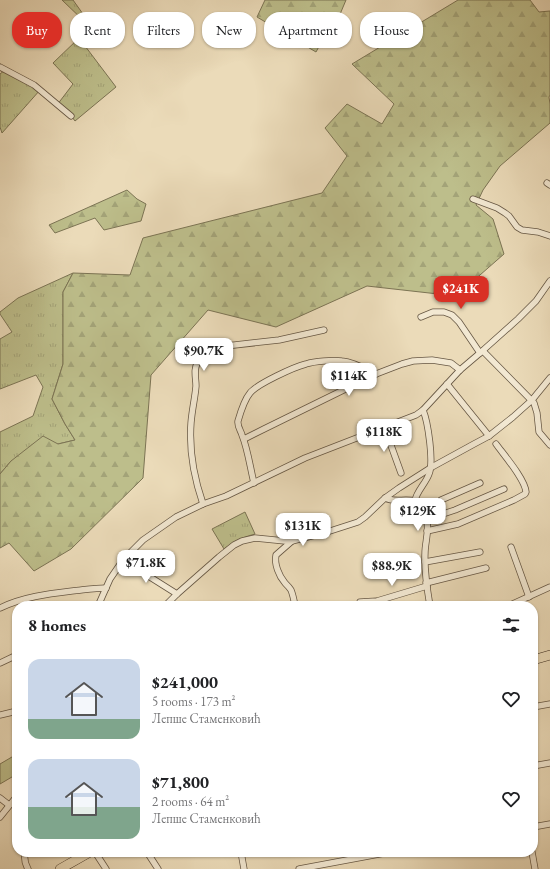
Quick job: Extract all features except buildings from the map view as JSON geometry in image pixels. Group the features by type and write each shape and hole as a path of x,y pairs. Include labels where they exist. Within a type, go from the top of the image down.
{"main road":[{"path":"538,659 550,655"},
{"path":"60,869 81,857"}],"street":[{"path":"0,68 34,86 71,116"},
{"path":"473,199 497,208 505,213 514,224 522,230 538,232 550,236"},
{"path":"101,601 113,574 123,560 143,540 176,518 202,504 226,496 305,458 384,426 416,415 460,370 523,315 536,301 550,281"},
{"path":"421,317 433,312 444,312 452,315 481,352 532,400 536,407 539,432 550,446"},
{"path":"202,504 196,484 191,449 191,422 196,385 195,368 198,361 211,350 226,346 279,340 324,330"},
{"path":"254,483 244,439 238,424 241,411 248,396 256,388 278,376 306,364 316,362 342,360 376,374"},
{"path":"244,439 376,374 402,364 420,360 432,360 451,363 460,370"},
{"path":"171,601 218,557 234,545 255,538 275,541 292,541 358,522 385,498 432,467 490,436 532,400 550,378"},
{"path":"447,384 490,436"},
{"path":"415,501 417,494 426,482 432,467 428,427 422,410"},
{"path":"384,426 401,473"},
{"path":"427,531 458,524 525,494 525,486 496,444"},
{"path":"427,523 434,506 441,500 480,483"},
{"path":"431,516 455,510 504,489"},
{"path":"385,498 394,501 415,501 422,509 427,523 425,562 426,584 429,601"},
{"path":"292,541 276,555 275,558 280,576 290,588 294,601"},
{"path":"511,547 529,597"},
{"path":"425,562 480,552"},
{"path":"123,560 177,594"},
{"path":"368,601 377,600 426,584 486,568"},
{"path":"520,601 550,587"},
{"path":"18,601 32,597 106,588"},
{"path":"0,608 12,603"},
{"path":"0,663 12,657"},
{"path":"538,706 550,704"},
{"path":"0,715 12,712"},
{"path":"538,765 550,763"},
{"path":"0,798 9,805"},
{"path":"0,817 12,802"},
{"path":"538,826 550,824"},
{"path":"25,857 25,862 28,869"},
{"path":"98,857 106,869"},
{"path":"150,857 158,869"},
{"path":"242,857 244,869"},
{"path":"299,869 363,857"},
{"path":"533,857 535,869"}],"green space":[{"path":"62,0 73,0 82,12 75,12"},
{"path":"265,0 346,0 341,12 264,12 264,21 257,17"},
{"path":"458,0 530,0 539,12 550,11 550,123 500,166 483,190 476,205 493,219 504,254 456,296 367,286 276,327 208,310 151,375 143,478 71,549 34,571 9,543 0,548 0,474 11,461 43,436 58,444 75,440 52,399 63,364 63,292 73,273 130,275 143,238 322,193 347,156 325,128 347,104 382,124 394,104 352,64 378,48 423,48 423,21"},
{"path":"70,47 70,48 87,48 116,87 75,121 57,105 73,84 53,63"},
{"path":"309,48 318,48 316,52"},
{"path":"5,70 40,90 2,133 0,127 0,74"},
{"path":"127,190 137,199 146,204 141,221 104,230 95,218 55,233 49,225"},
{"path":"73,273 63,292 63,364 52,399 75,440 58,444 11,461 0,474 0,432 33,416 43,387 36,375 0,389 0,339 12,332 0,312 18,298"},
{"path":"245,512 255,534 232,543 224,549 212,529"},
{"path":"12,757 12,777 0,784 0,764"}]}
